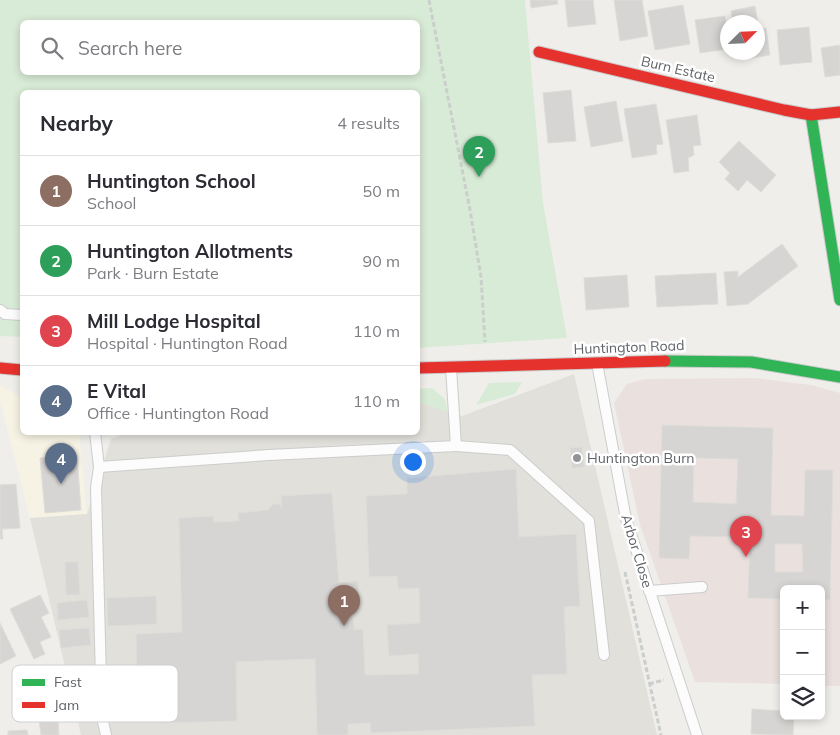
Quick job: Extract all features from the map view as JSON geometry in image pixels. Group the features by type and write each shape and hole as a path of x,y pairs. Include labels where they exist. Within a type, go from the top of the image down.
{"street":[{"name":"Burn Estate","path":"539,52 810,115 840,112"},
{"path":"810,115 840,300"},
{"name":"Huntington Road","path":"420,368 704,360 751,362 840,377"},
{"path":"0,368 20,370"}],"lane":[{"path":"0,310 5,314 20,315"},
{"name":"Arbor Close","path":"597,362 626,519 697,735"},
{"path":"451,366 456,446"},
{"path":"95,435 99,466 96,488 101,665"},
{"path":"99,466 456,446 510,450 589,522 604,655"},
{"path":"649,591 702,587"},
{"path":"103,722 106,735"}],"path":[{"path":"429,0 470,210 481,277 485,344"}],"shaded area":[{"path":"574,374 657,735 81,735 78,722 178,722 178,665 65,665 30,518 87,514 111,439 120,435 420,435 420,403 462,416"},
{"path":"755,378 811,385 840,393 840,686 825,686 825,585 780,585 780,684 695,682 640,525 614,403 627,384 645,379"},
{"path":"0,385 20,397 20,435 79,435 87,514 30,518 0,401"}],"green space":[{"path":"0,0 525,0 543,203 567,338 420,348 420,90 20,90 20,337 0,336"},
{"path":"522,382 515,394 476,405 489,383"},
{"path":"432,388 445,399 448,412 420,403 420,389"}],"building":[{"path":"530,0 557,0 558,4 531,8"},
{"path":"565,0 593,0 596,24 568,27"},
{"path":"614,0 642,0 648,36 620,41"},
{"path":"683,5 690,44 655,50 648,11"},
{"path":"755,6 757,15 732,15 731,11"},
{"path":"720,17 720,50 700,53 695,20"},
{"path":"809,27 812,62 780,65 777,30"},
{"path":"765,28 766,28 770,55 765,56"},
{"path":"840,45 840,75 825,77 821,48"},
{"path":"571,90 576,141 548,143 543,93"},
{"path":"616,101 623,141 591,147 584,107"},
{"path":"656,104 663,144 656,145 657,154 632,158 624,109"},
{"path":"697,115 701,145 693,146 694,155 688,158 689,171 674,173 666,120"},
{"path":"739,141 776,175 761,192 747,180 738,191 725,179 730,173 719,162"},
{"path":"782,244 798,266 748,304 727,306 724,272 738,271 738,277"},
{"path":"716,273 718,304 657,307 655,276"},
{"path":"627,275 629,307 586,310 584,278"},
{"path":"662,425 773,428 771,515 804,516 805,470 833,470 830,600 825,599 825,585 780,585 780,599 748,598 750,537 690,536 689,559 659,558","holes":["694,458 738,459 736,504 693,502","775,544 802,544 803,572 775,572"]},
{"name":"Huntington Burn","path":"582,447 584,467 572,468 570,448"},
{"path":"77,455 81,510 45,513 40,458"},
{"path":"516,469 519,537 576,534 580,606 564,607 567,674 532,675 535,726 371,733 370,723 348,724 348,735 317,735 315,659 236,662 237,721 159,723 178,722 178,665 137,665 136,634 182,632 179,518 214,516 214,522 239,521 238,513 268,510 273,504 280,504 282,509 281,496 332,493 339,583 358,581 359,608 352,610 354,630 363,629 365,675 419,674 418,654 389,656 387,625 420,623 419,588 398,589 397,576 369,577 366,496 407,494 407,478"},
{"path":"16,484 20,528 2,529 3,539 0,539 0,485"},
{"path":"65,562 78,562 80,595 66,595"},
{"path":"40,595 49,613 41,617 51,637 40,642 45,654 34,659 10,609"},
{"path":"156,596 157,624 108,626 107,598"},
{"path":"87,600 89,617 58,620 57,603"},
{"path":"0,623 16,656 0,664"},
{"path":"89,628 91,645 61,648 59,630"},
{"path":"752,709 780,711 780,720 794,720 793,735 751,734"},
{"path":"39,722 58,722 59,735 41,735"},
{"path":"27,730 28,735 8,735 8,731"}],"traffic: fast":[{"path":"811,115 840,300"},
{"path":"665,361 751,362 840,377"}],"traffic: jam":[{"path":"539,52 784,110 811,115 840,112"},
{"path":"420,368 665,361"},
{"path":"0,368 20,370"}],"place":[{"name":"Huntington Allotments","path":"479,177"},
{"name":"Huntington Burn","path":"577,458"},
{"name":"E Vital","path":"61,484"},
{"name":"Mill Lodge Hospital","path":"746,557"},
{"name":"Huntington School","path":"344,626"}]}
